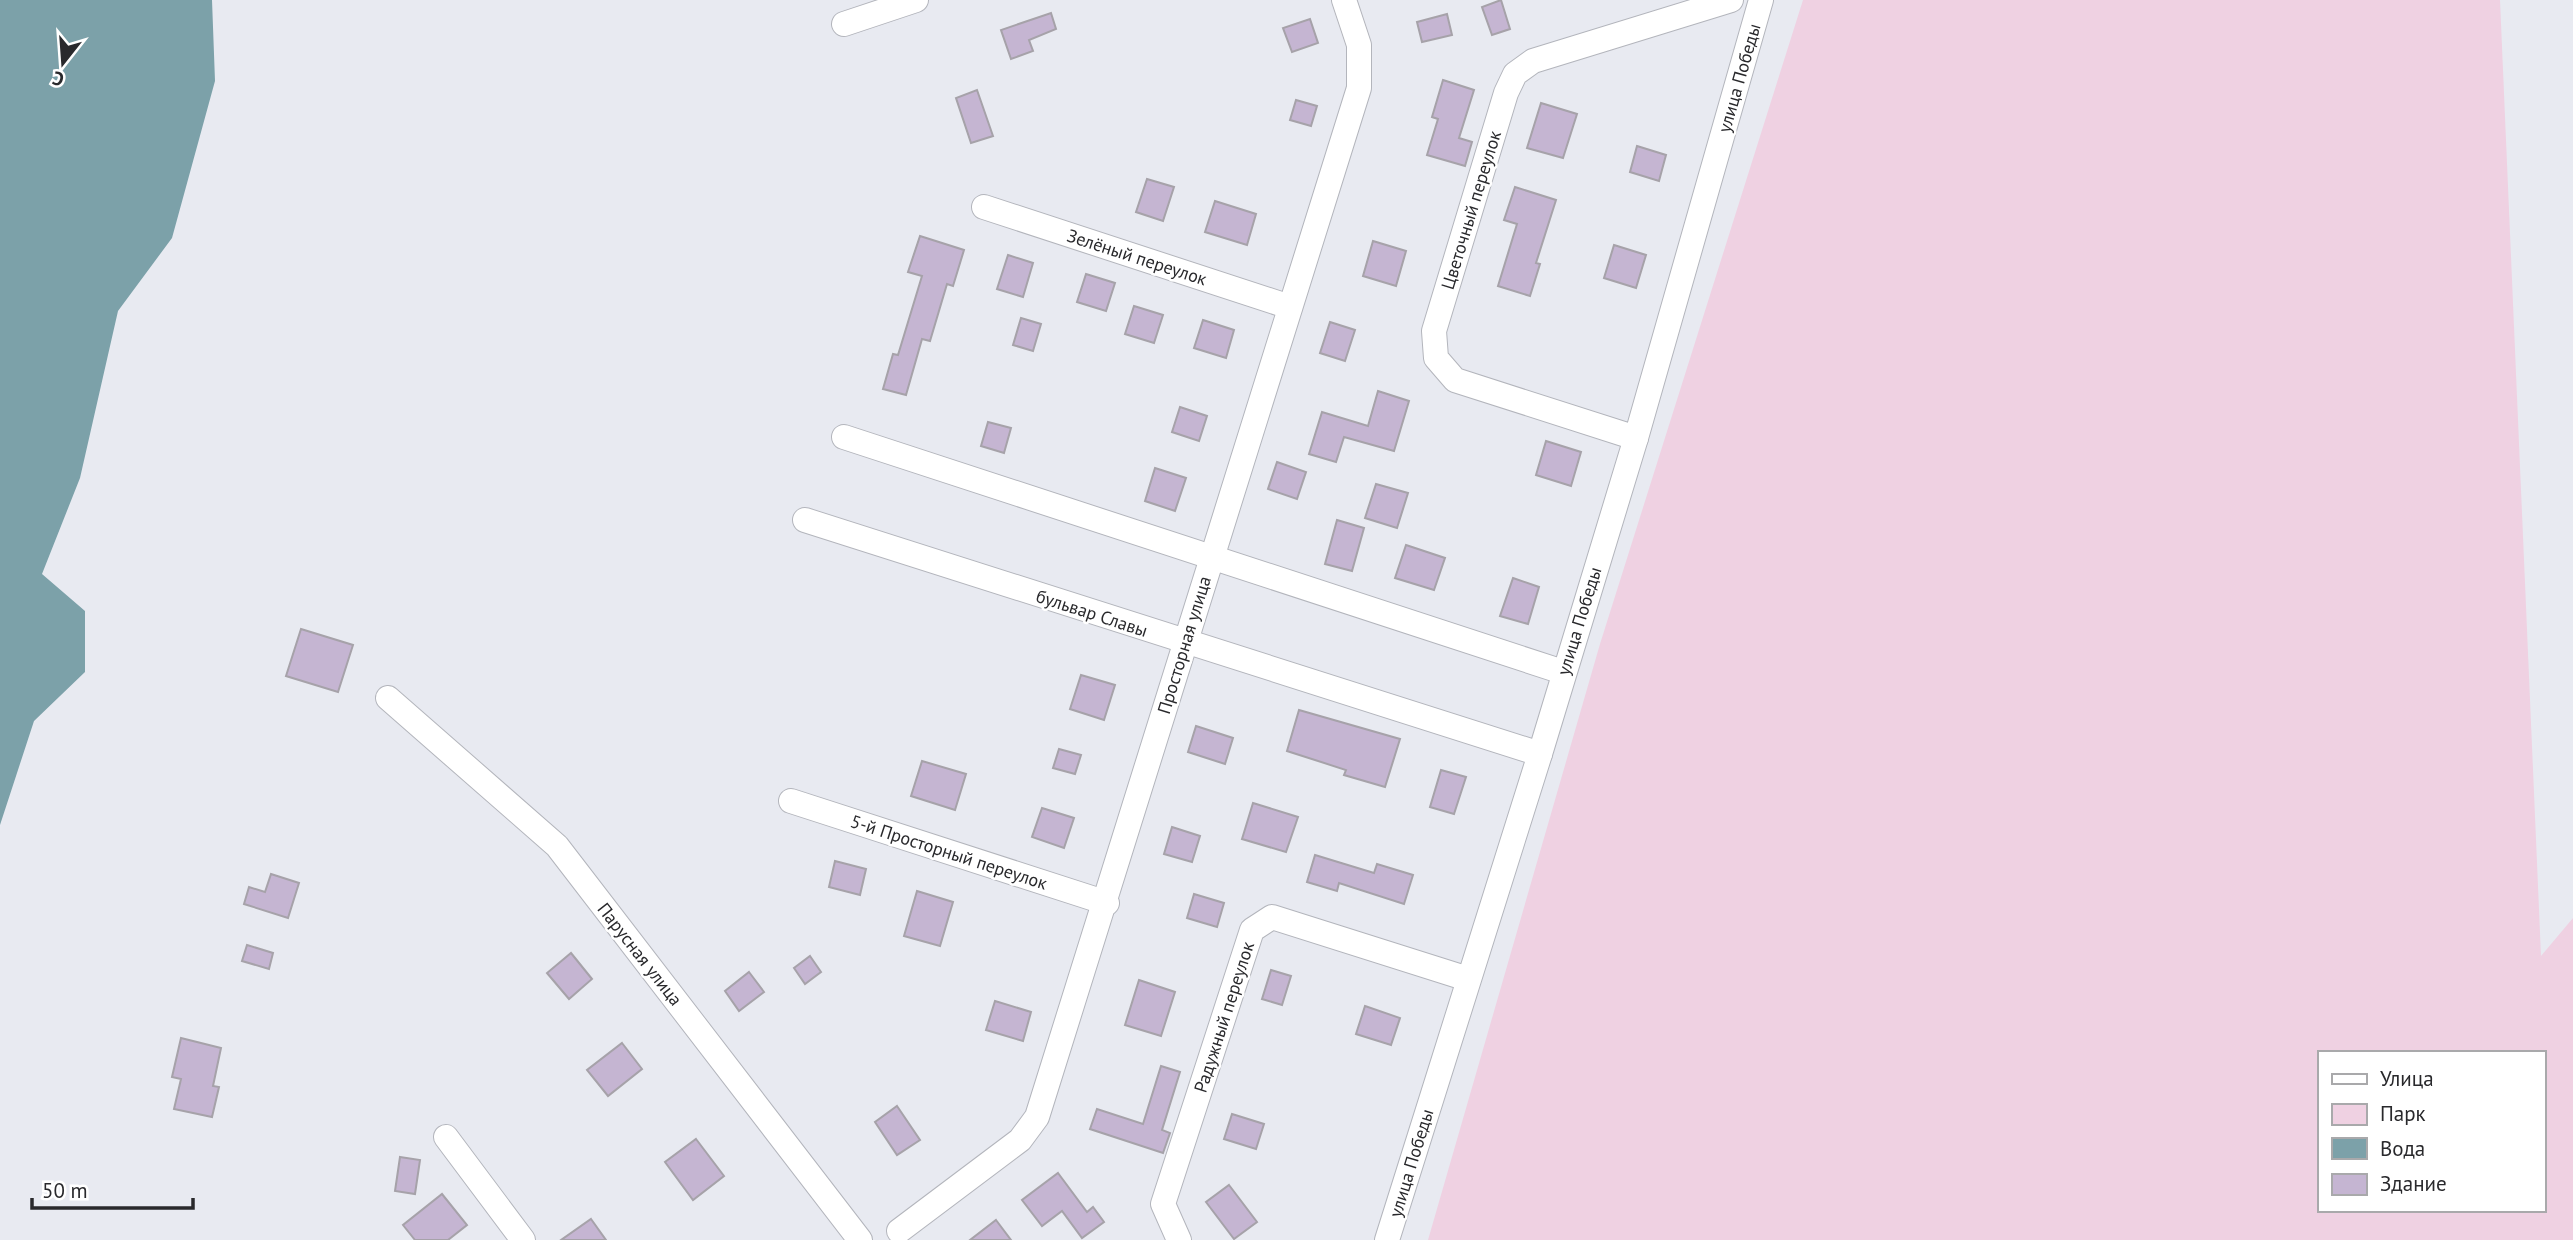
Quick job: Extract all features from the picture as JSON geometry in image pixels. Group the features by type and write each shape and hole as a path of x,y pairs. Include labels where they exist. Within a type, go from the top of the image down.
{"street":[{"path":"844,24 916,0"},
{"name":"Просторная улица","path":"899,1231 1020,1140 1037,1117 1107,903 1210,557 1359,88 1359,45 1345,0"},
{"name":"Цветочный переулок","path":"1636,438 1455,380 1436,358 1434,331 1506,93 1515,74 1533,61 1731,0"},
{"name":"улица Победы","path":"1387,1240 1636,438 1761,0"},
{"name":"Зелёный переулок","path":"984,207 1290,307"},
{"path":"844,437 1563,672"},
{"name":"бульвар Славы","path":"806,520 1184,643 1540,754"},
{"name":"Парусная улица","path":"388,698 557,846 860,1240"},
{"name":"5-й Просторный переулок","path":"791,801 1107,903"},
{"name":"Радужный переулок","path":"1180,1240 1163,1205 1252,930 1272,918 1468,979"},
{"path":"446,1137 523,1240"}],"green space":[{"path":"1803,0 2500,0 2541,956 2573,918 2573,1240 1428,1240 1600,644"}],"water":[{"path":"0,0 212,0 215,81 172,238 118,311 80,478 42,574 85,611 85,672 34,721 0,825"}],"building":[{"path":"1501,0 1510,29 1492,35 1482,7"},
{"path":"1051,13 1056,29 1029,40 1033,51 1011,59 1001,30"},
{"path":"1447,14 1452,35 1422,42 1417,22"},
{"path":"1310,19 1318,43 1292,52 1283,28"},
{"path":"1443,80 1474,90 1459,138 1472,142 1465,166 1427,155 1438,119 1432,117"},
{"path":"977,90 993,136 971,143 956,98"},
{"path":"1296,100 1317,106 1311,126 1290,120"},
{"path":"1541,103 1577,114 1563,158 1527,148"},
{"path":"1637,146 1666,155 1659,181 1630,172"},
{"path":"1147,179 1174,187 1163,221 1136,212"},
{"path":"1515,187 1556,200 1536,263 1540,264 1530,296 1498,286 1517,224 1504,220"},
{"path":"1215,201 1256,214 1247,245 1205,232"},
{"path":"920,236 964,250 953,286 947,284 930,341 922,339 906,395 883,389 893,354 898,355 922,276 908,272"},
{"path":"1373,241 1406,251 1396,286 1363,276"},
{"path":"1614,245 1646,255 1636,288 1604,278"},
{"path":"1008,255 1033,263 1023,297 997,289"},
{"path":"1086,274 1115,283 1106,311 1077,302"},
{"path":"1134,306 1163,315 1154,343 1125,334"},
{"path":"1021,318 1041,324 1033,351 1013,345"},
{"path":"1203,320 1234,330 1226,358 1194,348"},
{"path":"1330,322 1355,330 1345,361 1320,353"},
{"path":"1378,391 1409,401 1394,451 1344,437 1336,462 1309,454 1322,412 1368,426"},
{"path":"1180,407 1207,416 1199,441 1172,432"},
{"path":"988,422 1011,428 1004,453 981,446"},
{"path":"1546,441 1581,452 1571,486 1536,475"},
{"path":"1277,462 1306,472 1297,499 1268,489"},
{"path":"1155,468 1186,478 1175,511 1145,501"},
{"path":"1376,484 1408,493 1397,528 1365,518"},
{"path":"1337,520 1364,528 1352,571 1325,564"},
{"path":"1406,545 1445,558 1434,590 1395,578"},
{"path":"1513,578 1539,587 1528,624 1500,616"},
{"path":"301,629 353,645 338,692 286,676"},
{"path":"1081,675 1115,685 1104,720 1070,709"},
{"path":"1299,710 1400,739 1385,787 1344,775 1346,770 1287,751"},
{"path":"1196,726 1233,738 1225,764 1188,752"},
{"path":"1059,749 1081,755 1075,774 1053,768"},
{"path":"922,761 966,774 955,810 911,796"},
{"path":"1441,770 1466,777 1454,814 1430,807"},
{"path":"1253,803 1298,817 1286,852 1242,839"},
{"path":"1042,808 1074,818 1064,848 1032,837"},
{"path":"1172,827 1200,836 1192,862 1164,854"},
{"path":"1315,855 1374,873 1377,864 1413,875 1404,904 1339,883 1337,891 1307,882"},
{"path":"835,861 866,869 860,895 829,887"},
{"path":"271,874 299,883 288,918 244,904 249,887 265,892"},
{"path":"917,891 953,902 940,946 904,936"},
{"path":"1194,894 1224,903 1217,927 1187,918"},
{"path":"247,945 273,953 269,969 242,961"},
{"path":"571,953 592,979 569,999 547,973"},
{"path":"810,956 821,972 805,984 794,968"},
{"path":"1271,970 1291,976 1282,1005 1262,999"},
{"path":"749,972 764,992 739,1011 725,991"},
{"path":"1139,980 1175,992 1161,1036 1125,1025"},
{"path":"995,1001 1031,1012 1023,1041 986,1030"},
{"path":"1365,1006 1400,1018 1391,1045 1356,1034"},
{"path":"181,1038 221,1048 213,1086 219,1087 212,1117 174,1109 181,1079 172,1077"},
{"path":"622,1043 642,1069 608,1096 587,1070"},
{"path":"1161,1066 1180,1072 1162,1130 1170,1133 1163,1153 1090,1129 1097,1109 1143,1124"},
{"path":"897,1106 920,1140 897,1155 875,1122"},
{"path":"1232,1114 1264,1124 1256,1149 1224,1139"},
{"path":"696,1139 724,1176 693,1200 665,1162"},
{"path":"400,1157 420,1160 415,1194 395,1191"},
{"path":"1058,1173 1087,1212 1093,1207 1104,1222 1082,1238 1062,1211 1042,1226 1022,1200"},
{"path":"1229,1185 1257,1222 1234,1239 1206,1202"},
{"path":"442,1194 467,1225 448,1240 415,1240 403,1225"},
{"path":"591,1219 606,1240 561,1240"},
{"path":"996,1220 1011,1240 970,1240"}]}
